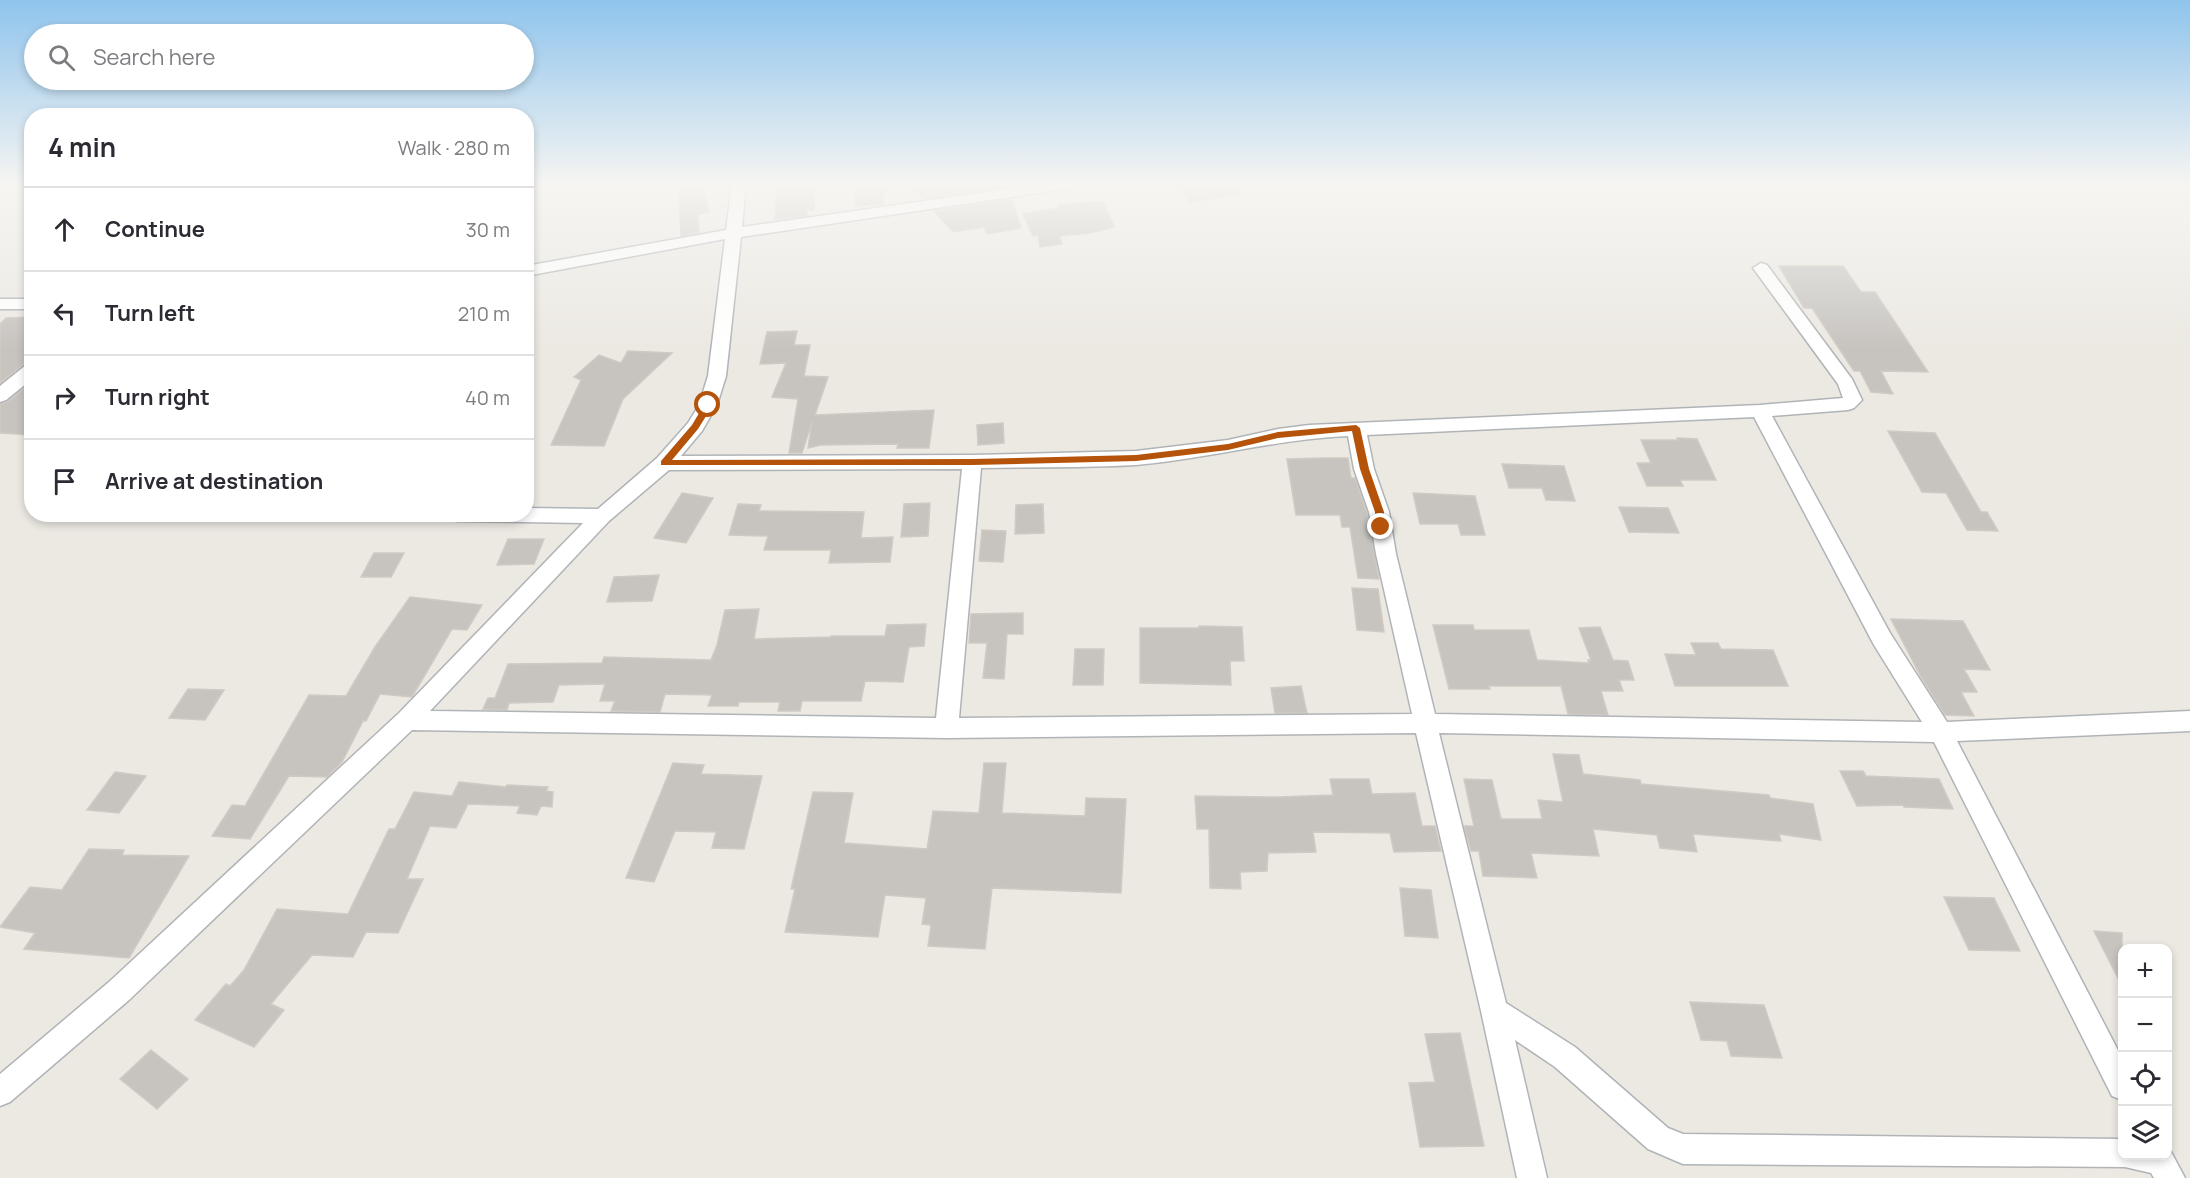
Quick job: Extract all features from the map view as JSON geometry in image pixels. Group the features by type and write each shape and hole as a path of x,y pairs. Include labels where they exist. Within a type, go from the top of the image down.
{"street":[{"path":"534,270 706,238"},
{"path":"0,1092 128,983 406,720 602,516 664,463 695,427 708,405 717,376 732,238"},
{"path":"664,463 972,462 1136,458 1228,447 1278,435 1356,428 1760,411 1834,407 1848,404 1853,400 1846,383 1761,268"},
{"path":"0,304 24,304"},
{"path":"0,396 24,376"},
{"path":"1760,411 1882,639 1941,732 2118,1078"},
{"path":"1356,428 1364,469 1379,512 1386,554 1425,723 1533,1178"},
{"path":"947,728 972,462"},
{"path":"534,515 602,516"},
{"path":"406,720 947,728 1425,723 1941,732 2190,721"},
{"path":"1495,1011 1565,1058 1658,1139 1683,1149 2118,1154"}],"building":[{"path":"1038,238 1060,238 1062,244 1040,247"},
{"path":"1779,266 1843,266 1861,292 1875,292 1928,372 1881,371 1893,394 1871,392 1860,371 1854,371 1812,308 1804,308"},
{"path":"24,317 24,364 0,383 0,324 6,318"},
{"path":"797,331 794,345 810,345 804,376 828,377 815,415 934,410 929,448 897,448 898,444 821,445 808,448 812,422 802,453 789,453 798,399 772,397 786,363 760,364 767,332"},
{"path":"628,351 672,353 623,399 604,446 551,445 581,380 574,377 599,355 621,363"},
{"path":"24,388 24,434 0,433 0,404 7,402"},
{"path":"1003,423 1004,443 978,445 977,425"},
{"path":"1888,431 1935,433 1981,512 1987,512 1998,531 1967,530 1946,493 1922,492"},
{"path":"1677,438 1697,439 1716,480 1680,480 1683,486 1647,486 1637,463 1651,463 1641,440 1678,440"},
{"path":"1348,458 1351,478 1355,478 1367,513 1379,579 1358,578 1350,527 1342,527 1340,515 1296,515 1287,459"},
{"path":"1502,464 1564,466 1575,501 1546,500 1542,488 1509,488"},
{"path":"682,493 713,498 686,543 654,538"},
{"path":"1413,493 1475,496 1485,535 1461,535 1458,524 1420,524"},
{"path":"930,503 928,536 901,537 904,504"},
{"path":"738,504 761,505 759,511 864,512 861,538 893,537 890,562 829,563 831,550 764,550 768,536 729,535"},
{"path":"1043,504 1044,533 1015,534 1016,505"},
{"path":"1619,507 1668,508 1679,533 1629,532"},
{"path":"982,530 1006,531 1003,562 979,561"},
{"path":"508,539 544,539 534,564 497,565"},
{"path":"374,553 404,553 391,577 361,577"},
{"path":"659,575 652,601 607,602 614,577"},
{"path":"1352,588 1378,589 1384,632 1357,630"},
{"path":"410,597 482,605 467,630 452,629 412,697 380,694 342,762 327,777 289,776 250,839 212,836 232,805 245,806 309,695 346,696 375,647"},
{"path":"759,609 754,639 885,636 887,625 926,624 924,646 909,647 903,682 865,681 861,701 802,701 800,711 778,711 780,702 739,702 738,706 708,706 712,695 665,694 660,712 611,711 615,701 600,701 605,684 559,685 553,702 509,703 507,710 483,709 488,698 495,698 508,664 602,663 604,657 711,660 725,610"},
{"path":"1023,613 1023,634 1007,634 1004,679 983,678 987,643 969,643 971,614"},
{"path":"1891,619 1963,621 1990,670 1964,669 1977,692 1961,692 1974,716 1945,715 1921,677"},
{"path":"1433,625 1473,625 1474,630 1529,630 1537,660 1589,663 1588,660 1591,660 1579,628 1600,627 1613,660 1628,661 1634,680 1619,680 1623,691 1601,691 1608,715 1568,714 1561,686 1489,686 1490,689 1449,689"},
{"path":"1199,626 1242,627 1244,661 1230,661 1231,685 1140,683 1140,628 1199,628"},
{"path":"1691,643 1718,643 1721,649 1773,650 1788,686 1675,686 1665,654 1696,655"},
{"path":"1075,649 1104,649 1103,685 1073,685"},
{"path":"1301,686 1307,713 1275,713 1271,688"},
{"path":"188,689 224,690 205,720 169,718"},
{"path":"1553,754 1579,755 1583,774 1640,780 1641,784 1769,795 1770,798 1813,804 1821,840 1779,834 1781,841 1693,834 1697,852 1660,848 1657,835 1593,829 1599,856 1531,853 1537,878 1483,876 1479,851 1471,851 1464,826 1474,826 1464,779 1492,780 1501,819 1542,819 1538,800 1563,802"},
{"path":"673,763 704,765 701,774 762,776 744,849 712,848 716,832 675,831 654,882 626,878"},
{"path":"984,763 1006,763 1002,813 1085,816 1086,798 1126,799 1121,893 992,888 985,949 928,946 931,925 922,924 926,898 885,895 878,937 785,932 795,889 791,889 813,792 853,793 844,843 927,849 933,811 979,813"},
{"path":"1840,771 1863,771 1866,776 1939,779 1953,809 1904,807 1903,805 1857,806"},
{"path":"115,772 146,776 119,813 87,810"},
{"path":"1330,779 1369,779 1372,794 1415,793 1422,826 1435,826 1441,851 1394,852 1390,833 1313,832 1316,852 1268,853 1267,871 1240,872 1241,889 1210,888 1209,829 1197,829 1195,796 1333,795"},
{"path":"459,782 506,787 507,785 548,787 546,791 553,792 552,807 541,806 537,815 517,813 520,806 468,804 456,828 430,826 407,879 423,879 398,933 366,932 353,957 312,955 271,1004 284,1010 254,1047 195,1020 226,984 230,986 244,970 277,909 348,914 389,829 395,829 414,792 452,796"},
{"path":"89,849 124,850 122,855 189,856 129,958 24,949 35,933 0,927 30,887 62,890"},
{"path":"1400,888 1431,890 1438,938 1405,936"},
{"path":"1944,897 1994,898 2020,951 1969,950"},
{"path":"2094,931 2122,933 2122,944 2118,944 2118,978"},
{"path":"1690,1002 1764,1005 1782,1058 1731,1056 1727,1041 1701,1040"},
{"path":"1460,1033 1484,1146 1420,1147 1409,1083 1435,1082 1425,1034"},
{"path":"151,1050 188,1079 157,1109 120,1079"}],"route":[{"path":"708,405 695,427 664,463 972,462 1136,458 1228,447 1278,435 1356,428 1364,469 1379,512 1381,527"}]}
